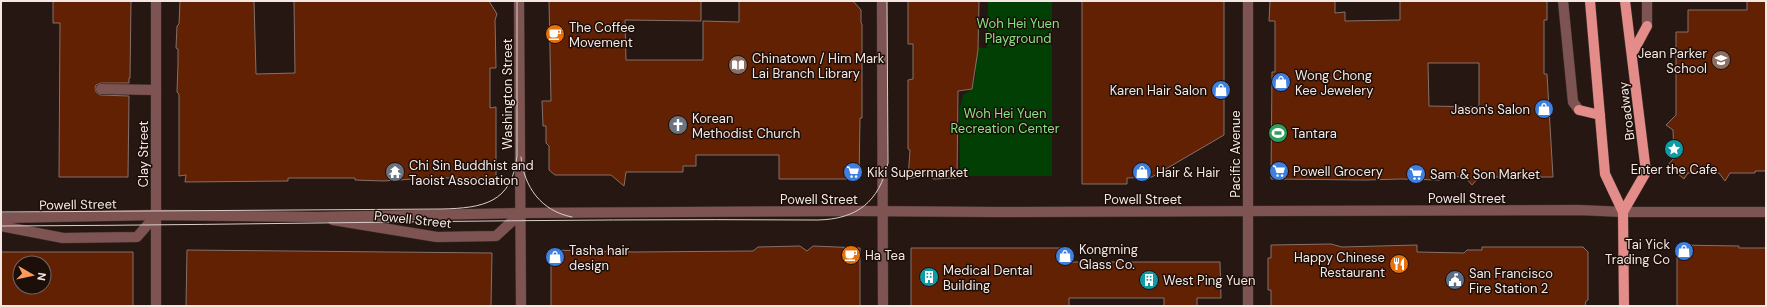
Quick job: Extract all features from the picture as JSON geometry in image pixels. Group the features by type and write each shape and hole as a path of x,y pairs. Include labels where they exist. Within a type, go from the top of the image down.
{"main road":[{"name":"Broadway","path":"1590,1 1605,174 1622,212 1624,306"},
{"name":"Broadway","path":"1622,212 1646,172 1625,1"},
{"path":"1632,54 1647,26"},
{"path":"1579,110 1600,115"}],"street":[{"name":"Clay Street","path":"156,1 156,306"},
{"name":"Washington Street","path":"519,1 521,306"},
{"path":"882,1 884,211 883,306"},
{"name":"Pacific Avenue","path":"1248,1 1248,306"},
{"path":"1563,1 1573,102 1579,110"},
{"path":"1647,1 1647,26"},
{"path":"101,89 156,90"},
{"name":"Powell Street","path":"1,218 156,216 318,217 520,213 884,211 1248,212 1579,210 1622,212 1766,212"},
{"name":"Powell Street","path":"318,217 343,223 437,237 496,236 520,213"},
{"path":"1,226 63,238 137,237 156,216"}],"green space":[{"name":"Woh Hei Yuen Recreation Center","path":"988,1 1052,1 1052,176 960,176 959,111 963,95 972,89 976,74 973,47 987,48"}],"building":[{"path":"53,1 131,1 129,83 101,83 96,85 95,88 96,92 100,95 129,96 128,177 59,177 60,23 53,23"},
{"path":"180,1 254,1 256,74 295,73 294,1 489,1 497,14 495,20 496,68 490,68 490,108 496,107 496,178 429,178 383,181 355,180 355,178 288,178 288,181 185,182 186,175 179,176 179,94 177,92 178,49 176,48"},
{"path":"549,1 701,1 701,21 625,20 626,60 703,60 703,21 739,22 739,1 853,1 861,10 862,24 862,118 860,118 859,179 779,179 779,155 696,155 696,166 683,166 683,172 626,172 624,186 611,175 555,175 549,170 549,146 546,143 546,126 543,126 542,101 551,101"},
{"path":"908,1 979,1 978,50 972,89 958,91 957,178 933,179 929,174 908,179 910,150 908,149 908,80 913,79 913,44 908,44"},
{"path":"1082,1 1224,1 1224,135 1152,177 1127,178 1127,184 1082,184"},
{"path":"1270,1 1335,1 1335,13 1345,12 1345,21 1400,20 1400,1 1547,1 1547,20 1544,20 1544,74 1547,74 1553,177 1479,177 1472,185 1465,177 1443,176 1440,180 1271,179 1272,72 1275,72 1275,21 1269,21","holes":["1428,63 1479,63 1479,107 1429,106"]},
{"path":"1747,1 1766,1 1766,171 1755,171 1755,173 1730,173 1725,181 1719,173 1688,173 1684,179 1668,165 1674,158 1673,130 1666,125 1676,115 1676,32 1688,32 1688,10 1747,10"},
{"path":"1331,244 1342,247 1417,245 1417,252 1464,253 1467,250 1482,250 1482,247 1583,247 1588,252 1588,300 1586,301 1585,306 1271,306 1271,290 1268,290 1268,258 1271,258 1271,245"},
{"path":"1677,245 1766,248 1766,306 1677,306"},
{"path":"800,246 807,251 813,246 860,248 860,306 551,306 551,250 635,252 753,251 758,247"},
{"path":"911,248 1069,248 1069,262 1220,262 1221,298 1197,298 1197,306 1164,306 1164,298 1069,298 1069,306 911,306"},
{"path":"187,250 492,253 491,306 186,306"},
{"path":"1,252 133,252 133,306 1,306"}],"tram line":[{"path":"1,212 442,209 470,207 493,200 502,193 509,184 514,172 517,156 517,1"},
{"path":"1,226 613,220 818,220 844,216 855,212 872,198 879,188 888,163 887,1"},
{"path":"521,157 526,178 530,188 536,196 551,209 572,217"}],"place":[{"name":"The Coffee Movement","path":"555,34"},
{"name":"Jean Parker School","path":"1721,60"},
{"name":"Chinatown / Him Mark Lai Branch Library","path":"738,65"},
{"name":"Wong Chong Kee Jewelery","path":"1281,82"},
{"name":"Karen Hair Salon","path":"1221,90"},
{"name":"Jason's Salon","path":"1544,109"},
{"name":"Korean Methodist Church","path":"678,125"},
{"name":"Tantara","path":"1278,133"},
{"name":"Enter the Cafe","path":"1674,149"},
{"name":"Powell Grocery","path":"1279,171"},
{"name":"Chi Sin Buddhist and Taoist Association","path":"395,172"},
{"name":"Kiki Supermarket","path":"853,172"},
{"name":"Hair & Hair","path":"1142,172"},
{"name":"Sam & Son Market","path":"1416,174"},
{"name":"Tai Yick Trading Co","path":"1684,251"},
{"name":"Ha Tea","path":"851,255"},
{"name":"Kongming Glass Co.","path":"1065,256"},
{"name":"Tasha hair design","path":"555,257"},
{"name":"Happy Chinese Restaurant","path":"1399,264"},
{"name":"Medical Dental Building","path":"929,277"},
{"name":"West Ping Yuen","path":"1149,280"},
{"name":"San Francisco Fire Station 2","path":"1455,280"}],"park label":[{"name":"Woh Hei Yuen Playground","path":"1018,30"}]}
